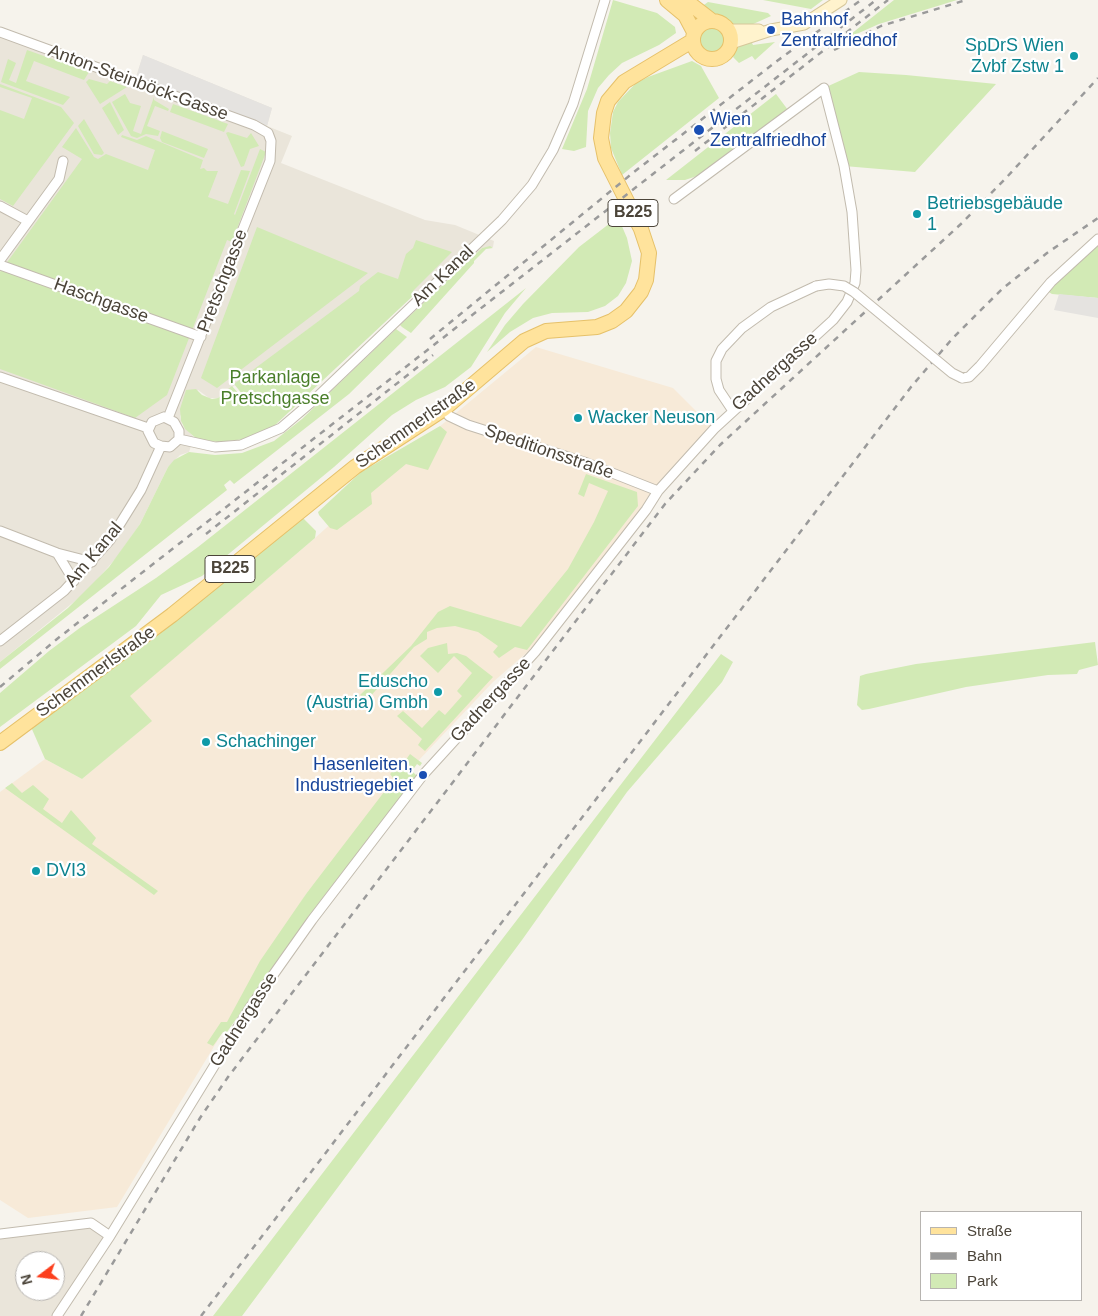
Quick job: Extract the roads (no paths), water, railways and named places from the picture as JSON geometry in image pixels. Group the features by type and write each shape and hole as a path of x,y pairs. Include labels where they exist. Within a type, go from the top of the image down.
{"main road":[{"path":"667,0 685,15 698,54"},
{"path":"685,0 711,20 718,21 730,36"},
{"name":"B225","path":"645,68 693,36 701,24 711,20"},
{"name":"B225","path":"645,68 698,54 708,59 719,58 727,52 730,36"},
{"name":"Schemmerlstraße","path":"0,743 172,615 355,467 444,409 524,341 546,331 589,329 606,324 626,311 641,292 649,266 646,238 605,158 601,138 601,125 608,101 624,82 645,68"}],"street":[{"name":"Am Kanal","path":"179,439 215,446 235,445 253,441 281,428 315,399 502,220 532,185 553,150 573,104 605,0"},
{"path":"730,36 810,22 841,0"},
{"name":"Anton-Steinböck-Gasse","path":"0,32 254,125 268,133 271,141"},
{"name":"Gadnergasse","path":"58,1316 110,1236 250,1009 312,920 423,775 535,652 658,492 733,411 833,320 847,302 855,283 856,255 852,212 844,166 824,88 674,199"},
{"name":"Pretschgasse","path":"168,418 270,161 271,141"},
{"path":"0,260 59,179 63,160"},
{"path":"0,206 28,221"},
{"path":"733,411 718,390 716,361 722,349 742,328 771,307 816,286 829,284 844,286 854,292 952,373 962,378 969,377 1051,282 1098,239"},
{"name":"Haschgasse","path":"0,265 201,337"},
{"path":"0,377 148,428"},
{"name":"Speditionsstraße","path":"444,409 449,416 468,426 587,463 658,492"},
{"path":"168,418 177,427 179,439 174,445 161,446 151,439 148,428 157,419 168,418"},
{"name":"Am Kanal","path":"0,642 74,581 92,562 110,540 136,500 153,468 161,446"},
{"path":"0,531 57,553 92,562"},
{"path":"57,553 74,581"},
{"path":"0,1234 91,1224 110,1236"}],"railway":[{"path":"430,339 634,172 777,61 861,0"},
{"path":"0,687 57,639 876,0"},
{"path":"695,151 888,0"},
{"path":"834,50 881,26 966,0"},
{"path":"81,1316 200,1118 228,1077 665,504 720,445 962,223 1098,78"},
{"path":"201,1316 911,387 952,339 1002,289 1047,253 1098,218"},
{"path":"206,534 433,355"}],"place":[{"name":"Bahnhof Zentralfriedhof","path":"771,30"},
{"name":"SpDrS Wien Zvbf Zstw 1","path":"1074,56"},
{"name":"Wien Zentralfriedhof","path":"699,130"},
{"name":"Betriebsgebäude 1","path":"917,214"},
{"name":"Wacker Neuson","path":"578,418"},
{"name":"Eduscho (Austria) Gmbh","path":"438,692"},
{"name":"Schachinger","path":"206,742"},
{"name":"Hasenleiten, Industriegebiet","path":"423,775"},
{"name":"DVI3","path":"36,871"}],"park label":[{"name":"Parkanlage Pretschgasse","path":"275,388"}]}
